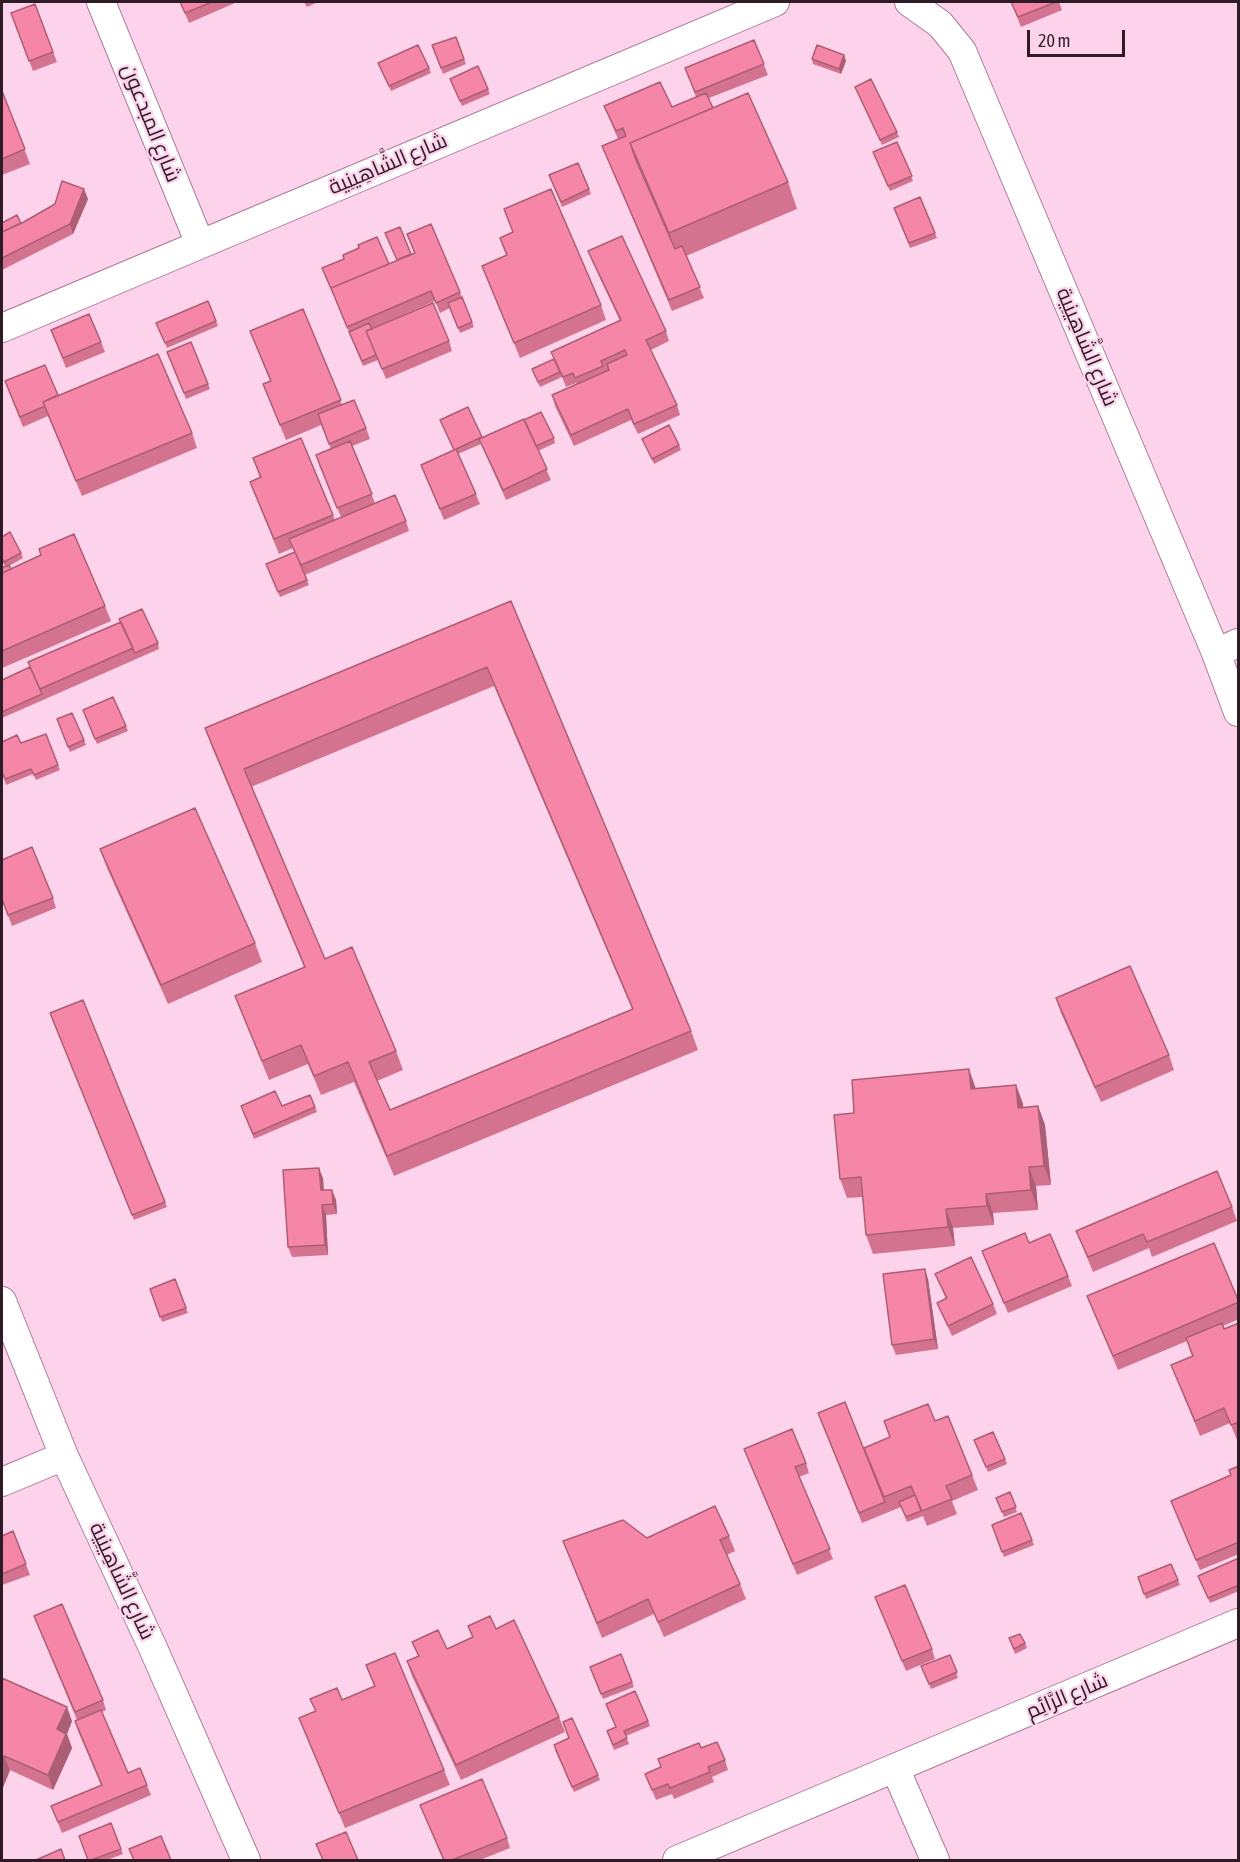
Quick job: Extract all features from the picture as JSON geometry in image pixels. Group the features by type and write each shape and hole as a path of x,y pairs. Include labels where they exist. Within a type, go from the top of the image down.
{"street":[{"name":"شارع المبدعون","path":"101,2 200,244"},
{"name":"شارع الشَّاهِينِية","path":"2,328 775,2"},
{"name":"شارع الشَّاهِينِية","path":"909,2 940,24 962,51 1227,648 1239,712"},
{"name":"شارع الشَّاهِينِية","path":"2,1300 64,1456 153,1648 246,1860"},
{"path":"2,1482 64,1456"},
{"name":"شارع الرَّائِم","path":"677,1860 1239,1623"},
{"path":"895,1768 935,1860"}],"building":[{"path":"180,2 212,2 185,13"},
{"path":"1011,2 1056,2 1018,17"},
{"path":"35,4 53,52 29,61 11,13"},
{"path":"456,37 464,59 441,68 432,45"},
{"path":"754,40 764,64 695,92 685,68"},
{"path":"418,45 429,68 389,86 378,63"},
{"path":"817,45 844,55 839,69 812,59"},
{"path":"478,66 488,89 460,101 450,79"},
{"path":"871,79 897,132 880,140 855,87"},
{"path":"660,82 672,107 706,93 713,108 630,143 675,249 682,246 700,287 669,300 602,146 626,136 623,128 616,131 604,106"},
{"path":"2,91 25,149 2,159"},
{"path":"748,93 788,182 669,233 630,143"},
{"path":"897,142 912,176 888,186 873,152"},
{"path":"578,163 589,189 561,202 549,175"},
{"path":"62,181 84,189 70,224 2,258 2,232 55,204"},
{"path":"551,189 601,305 514,343 482,266 507,255 500,238 513,232 504,209"},
{"path":"920,197 935,233 909,243 894,208"},
{"path":"17,215 21,223 2,232 2,223"},
{"path":"431,224 460,292 436,303 431,291 347,327 331,288 415,253 407,234"},
{"path":"400,227 411,254 397,260 385,233"},
{"path":"622,236 666,331 646,340 677,405 634,424 628,409 571,435 552,395 609,370 607,364 627,355 625,350 601,361 603,366 575,378 573,373 563,377 551,352 621,320 588,251"},
{"path":"377,237 389,264 331,288 333,293 322,268 344,259 343,255 359,248 358,245"},
{"path":"462,297 472,322 458,328 448,303"},
{"path":"208,301 216,321 165,343 156,323"},
{"path":"433,303 449,341 382,369 366,331"},
{"path":"303,309 341,400 280,425 263,384 271,381 250,331"},
{"path":"89,314 101,342 63,358 51,330"},
{"path":"369,323 372,329 366,331 376,355 362,361 349,332"},
{"path":"191,342 208,384 184,393 167,352"},
{"path":"158,354 192,433 76,481 43,402"},
{"path":"554,359 560,372 538,382 532,369"},
{"path":"45,365 58,395 43,402 45,406 20,417 5,381"},
{"path":"354,400 366,428 329,444 318,414"},
{"path":"468,407 482,437 454,450 440,420"},
{"path":"541,412 554,438 536,446 524,420"},
{"path":"524,419 547,469 503,490 479,439"},
{"path":"669,425 679,445 652,459 642,439"},
{"path":"301,438 333,515 274,539 250,482 261,477 253,458"},
{"path":"350,441 372,494 337,508 316,455"},
{"path":"456,449 476,494 440,509 421,465"},
{"path":"395,495 406,521 301,565 289,539"},
{"path":"10,532 21,553 4,562 2,537"},
{"path":"74,534 105,606 2,651 2,573 41,555 39,549"},
{"path":"295,552 307,580 278,592 266,564"},
{"path":"9,565 11,569 2,573 2,568"},
{"path":"511,601 691,1031 387,1156 348,1062 314,1076 301,1045 262,1061 235,996 305,967 205,728","holes":["487,667 633,1009 390,1110 369,1062 396,1051 352,947 325,959 244,769"]},
{"path":"142,609 158,643 135,653 119,619"},
{"path":"121,622 133,648 40,689 28,662"},
{"path":"30,667 42,694 2,712 2,680"},
{"path":"113,697 126,726 95,739 83,710"},
{"path":"72,713 84,740 68,747 57,719"},
{"path":"46,734 58,765 34,775 31,769 5,779 2,772 2,742 17,735 21,743"},
{"path":"195,808 255,943 161,985 100,849"},
{"path":"32,847 53,898 8,915 2,899 2,860"},
{"path":"1130,966 1169,1055 1095,1087 1056,998"},
{"path":"83,1000 165,1202 132,1215 50,1013"},
{"path":"969,1069 971,1089 1016,1085 1018,1108 1038,1106 1044,1166 1029,1167 1031,1190 986,1194 987,1206 946,1209 948,1227 866,1235 861,1177 840,1179 834,1115 854,1113 852,1080"},
{"path":"275,1091 282,1106 310,1095 315,1107 253,1134 241,1106"},
{"path":"319,1168 321,1190 332,1190 333,1204 322,1205 325,1245 288,1247 283,1170"},
{"path":"1217,1171 1232,1207 1147,1242 1143,1234 1088,1257 1076,1231"},
{"path":"1025,1233 1029,1243 1050,1234 1068,1276 1004,1303 982,1251"},
{"path":"1214,1243 1239,1302 1113,1356 1087,1296"},
{"path":"971,1257 993,1304 948,1326 937,1303 947,1298 935,1274"},
{"path":"925,1269 934,1339 892,1345 883,1274"},
{"path":"175,1279 186,1308 160,1317 150,1289"},
{"path":"1222,1323 1224,1329 1239,1323 1239,1422 1231,1425 1224,1408 1195,1421 1171,1365 1193,1356 1186,1338"},
{"path":"845,1402 885,1502 859,1513 818,1413"},
{"path":"928,1404 935,1421 948,1416 972,1475 946,1486 952,1499 922,1511 911,1486 884,1497 864,1448 890,1437 884,1421"},
{"path":"792,1429 806,1463 795,1467 830,1549 793,1564 744,1449"},
{"path":"993,1432 1005,1459 986,1467 974,1440"},
{"path":"1239,1466 1239,1542 1196,1560 1171,1501 1231,1475 1229,1470"},
{"path":"1010,1492 1016,1507 1002,1512 996,1498"},
{"path":"915,1495 921,1511 906,1517 899,1502"},
{"path":"715,1506 729,1536 720,1540 740,1584 658,1622 648,1599 597,1623 563,1541 623,1520 647,1538"},
{"path":"1021,1513 1032,1540 1002,1552 992,1525"},
{"path":"13,1531 26,1564 2,1574 2,1536"},
{"path":"1239,1558 1239,1585 1208,1598 1198,1576"},
{"path":"1171,1564 1178,1580 1144,1594 1138,1577"},
{"path":"905,1585 932,1649 902,1661 875,1597"},
{"path":"62,1604 103,1700 75,1712 34,1616"},
{"path":"490,1616 496,1629 514,1620 559,1717 456,1765 407,1661 419,1656 412,1642 438,1630 447,1649 473,1637 468,1626"},
{"path":"1020,1634 1025,1643 1014,1649 1009,1638"},
{"path":"395,1653 444,1770 339,1813 299,1718 316,1711 310,1699 337,1688 342,1700 375,1686 366,1665"},
{"path":"621,1654 632,1682 601,1694 590,1667"},
{"path":"950,1655 957,1672 929,1684 921,1666"},
{"path":"2,1678 67,1707 57,1729 66,1734 48,1775 4,1756 2,1762"},
{"path":"635,1691 648,1721 624,1731 627,1738 613,1745 607,1731 616,1727 606,1704"},
{"path":"101,1710 128,1773 140,1768 147,1785 58,1822 51,1806 102,1785 75,1721"},
{"path":"572,1718 598,1775 572,1787 554,1745 569,1738 563,1722"},
{"path":"717,1742 725,1760 708,1767 710,1772 670,1788 668,1784 652,1790 645,1774 661,1767 658,1759 699,1743 701,1748"},
{"path":"482,1779 507,1838 452,1860 444,1860 420,1805"},
{"path":"111,1823 121,1849 88,1860 79,1836"},
{"path":"346,1832 358,1860 323,1860 316,1844"},
{"path":"161,1836 171,1860 134,1860 129,1849"},
{"path":"61,1849 65,1860 36,1860"}]}
